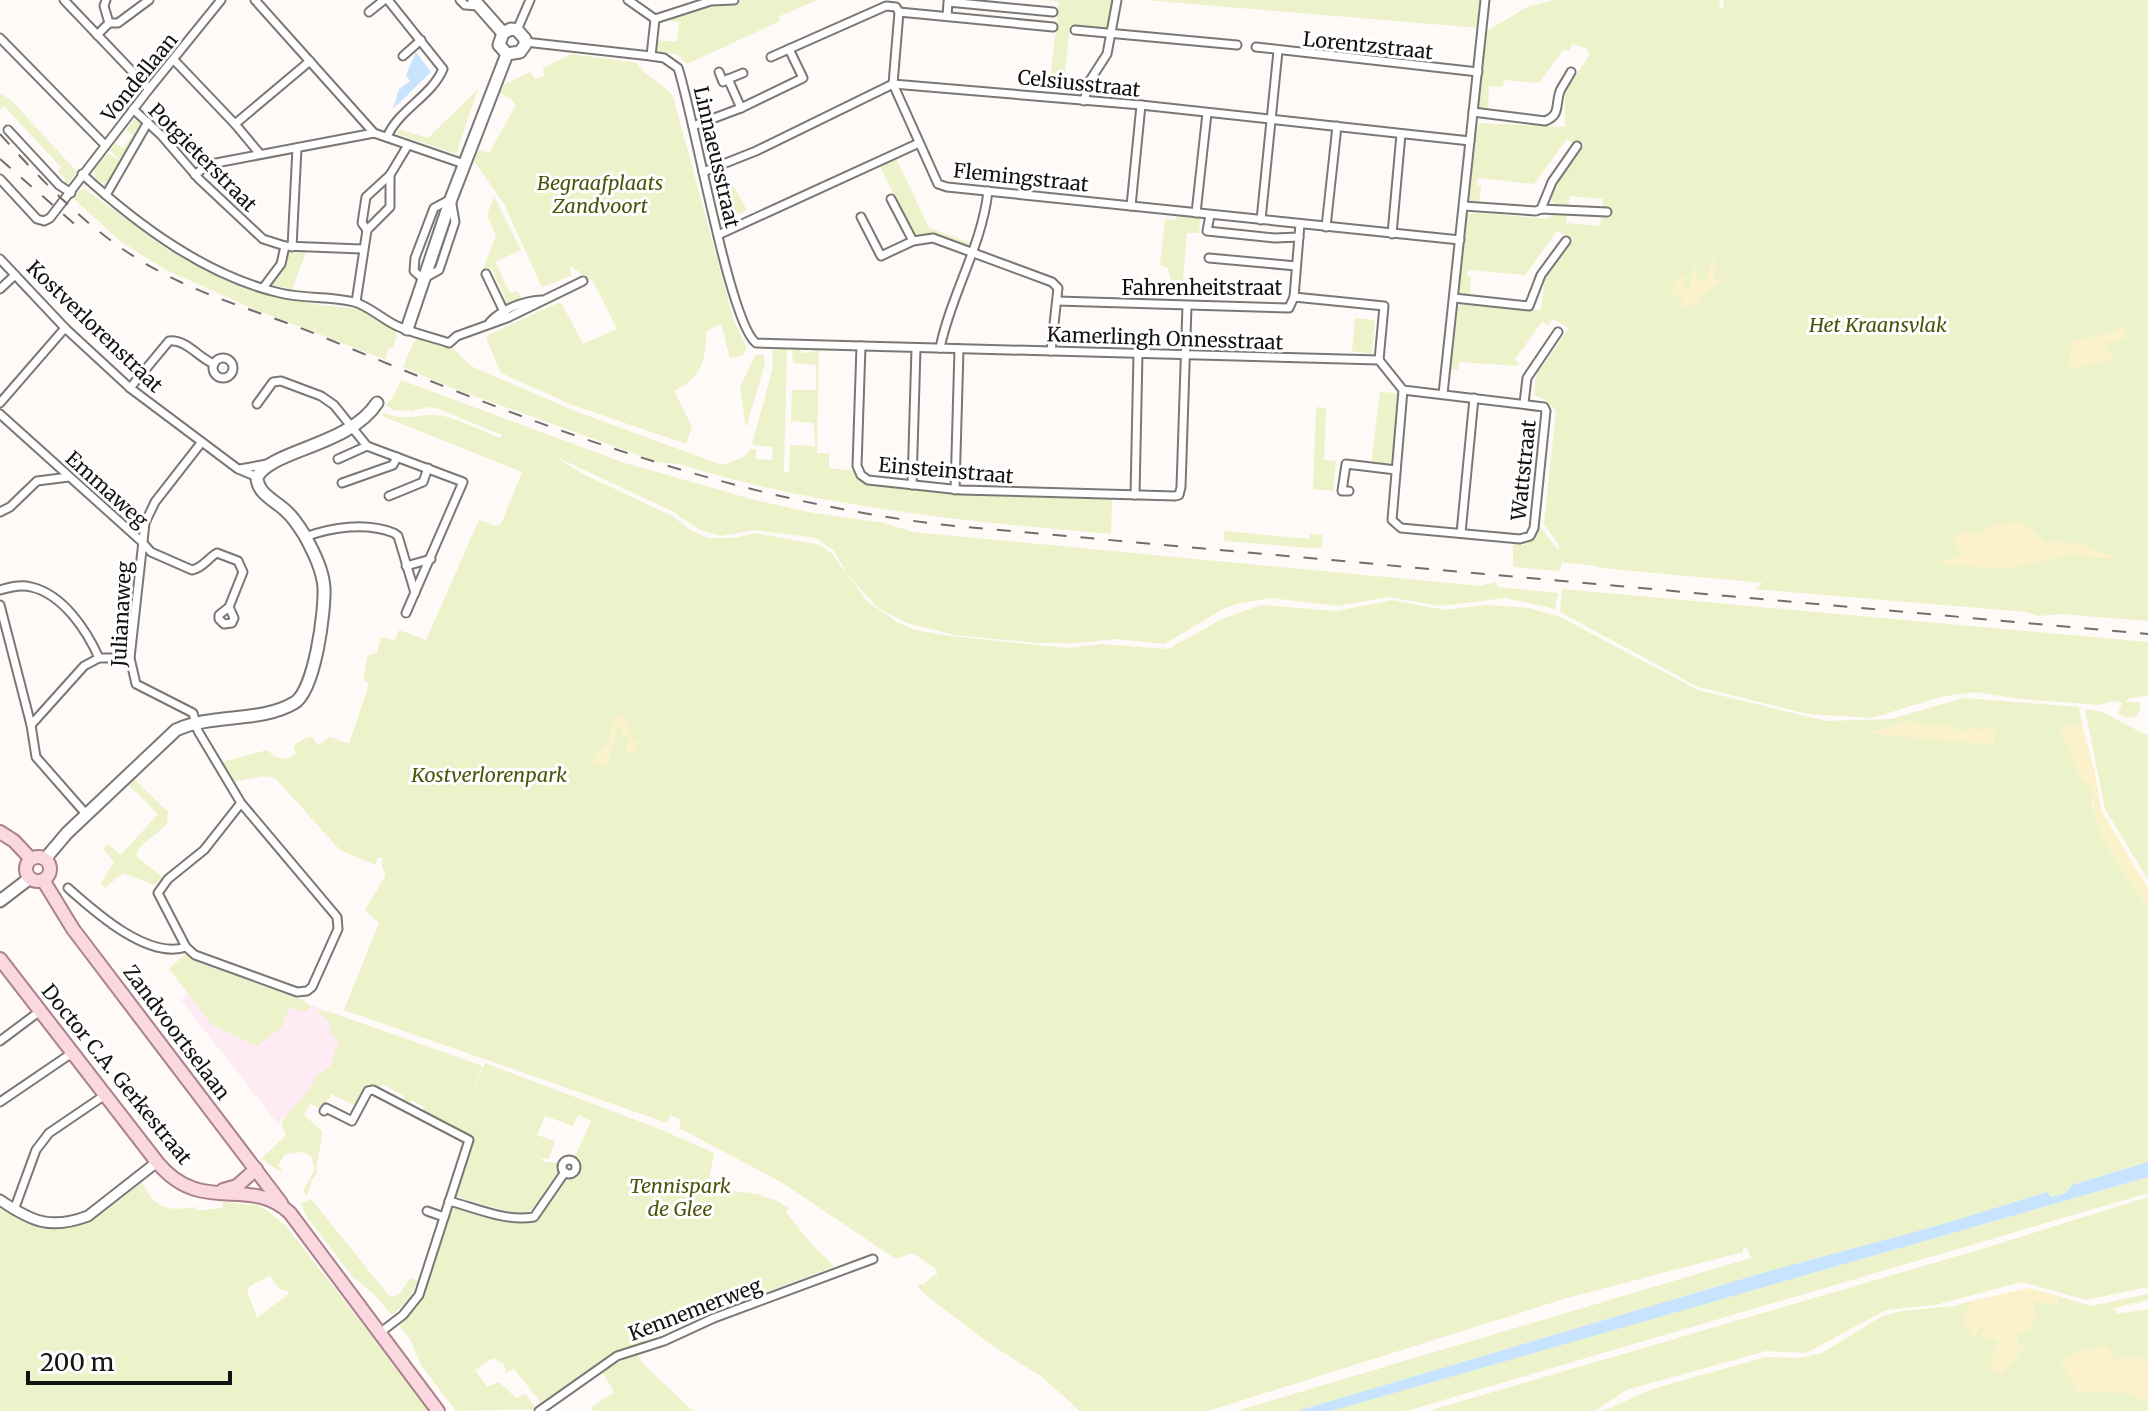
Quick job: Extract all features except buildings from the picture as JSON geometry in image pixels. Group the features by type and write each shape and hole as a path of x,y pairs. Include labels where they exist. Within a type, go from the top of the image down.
{"main road":[{"path":"477,3 503,33"},
{"path":"517,30 525,42 520,52 507,54 499,45 503,33 517,30"},
{"path":"407,329 451,199 507,54"},
{"path":"257,477 268,464 353,428 377,403"},
{"name":"Kostverlorenstraat","path":"45,859 57,842 176,730 197,722 282,709 300,700 307,687 322,621 324,586 305,537 290,513 260,489 257,477"},
{"path":"0,832 14,841 31,859"},
{"path":"0,895 50,870 45,859 31,859 26,867 33,877"},
{"path":"0,901 33,877"},
{"name":"Zandvoortselaan","path":"33,877 283,1206"},
{"name":"Doctor C.A. Gerkestraat","path":"2,968 40,1011 173,1179 186,1187 208,1193 258,1196 283,1206"},
{"path":"208,1193 237,1186 256,1169"},
{"path":"283,1206 342,1280 363,1297 438,1411"},
{"path":"383,1330 446,1411"}],"street":[{"path":"64,0 149,89"},
{"path":"106,0 104,6 109,23"},
{"path":"97,35 109,23 118,23 149,0"},
{"name":"Vondellaan","path":"0,179 37,219 44,221 50,218 221,0"},
{"path":"255,0 374,133"},
{"path":"369,12 386,0 443,69 438,80 394,123 387,137"},
{"path":"460,0 465,5 477,3"},
{"path":"517,30 530,0"},
{"path":"628,0 655,19"},
{"path":"655,19 711,1 734,0"},
{"path":"1084,101 1089,82 1107,54 1117,0"},
{"path":"1443,394 1485,0"},
{"path":"947,16 948,2 1053,12"},
{"path":"703,172 756,151 893,84 899,12 896,7 886,6 771,57"},
{"path":"1026,24 1027,10"},
{"path":"899,12 1053,27"},
{"path":"275,22 283,14"},
{"path":"651,56 655,19"},
{"path":"1075,30 1237,45"},
{"path":"0,38 105,145"},
{"path":"403,56 421,40"},
{"name":"Linnaeusstraat","path":"525,42 651,56 672,62 678,68 718,235 747,334 756,343 769,344"},
{"name":"Lorentzstraat","path":"1256,47 1478,72"},
{"path":"693,126 741,108 803,78 789,49"},
{"path":"1261,220 1278,51"},
{"path":"235,124 319,56"},
{"path":"174,60 260,154"},
{"path":"719,72 723,82 743,73"},
{"path":"1473,112 1545,121 1551,119 1557,112 1560,92 1571,72"},
{"path":"728,79 741,108"},
{"name":"Celsiusstraat","path":"893,84 1141,105 1470,141"},
{"name":"Flemingstraat","path":"893,84 938,184 947,187 1460,240"},
{"path":"1131,206 1141,105"},
{"name":"Potgieterstraat","path":"133,109 195,175 263,239 288,247"},
{"path":"1196,213 1207,113"},
{"path":"106,195 148,122"},
{"path":"1326,227 1337,126"},
{"path":"8,130 59,185 71,193"},
{"path":"195,175 208,164 374,133 464,164"},
{"path":"1392,234 1401,134"},
{"path":"718,235 919,143"},
{"path":"367,230 362,223 365,199 390,175 408,145"},
{"path":"1541,209 1552,182 1577,146"},
{"path":"263,288 281,264 288,247 297,148"},
{"path":"82,174 163,238 204,263 263,288 291,295 356,302 407,329 449,343 457,336 583,281"},
{"path":"356,302 367,230 390,207 390,175"},
{"path":"940,348 985,219 988,191"},
{"path":"891,199 913,241"},
{"path":"1464,206 1607,212"},
{"path":"1210,215 1207,231 1275,238 1299,237"},
{"path":"861,217 881,256 913,241 933,238 1052,282 1058,288 1051,351"},
{"path":"1294,297 1300,224"},
{"path":"1454,298 1529,306 1541,275 1566,241"},
{"path":"288,247 362,249"},
{"path":"1209,258 1296,266"},
{"name":"Kostverlorenstraat","path":"0,259 65,328 130,388 238,469 257,477"},
{"path":"486,274 506,315"},
{"path":"0,289 15,275"},
{"name":"Fahrenheitstraat","path":"1057,301 1289,308 1294,297 1384,306 1379,360"},
{"path":"1184,355 1187,306"},
{"path":"0,403 65,328"},
{"path":"1403,390 1524,403 1527,378 1558,332"},
{"path":"130,388 169,341 182,342 201,358 214,364"},
{"name":"Kamerlingh Onnesstraat","path":"769,344 1379,360"},
{"name":"Einsteinstraat","path":"861,346 858,470 868,480 955,490 1112,495 1175,496 1180,493 1184,355"},
{"path":"912,485 916,348"},
{"path":"955,490 959,349"},
{"path":"1135,495 1138,354"},
{"path":"1379,360 1403,390 1392,506 1392,520 1401,528 1461,533 1474,398"},
{"path":"257,404 273,382 281,381 321,396 334,405 367,446 463,482 406,613"},
{"name":"Wattstraat","path":"1461,533 1520,539 1530,536 1534,528 1546,411 1544,407 1524,403"},
{"name":"Emmaweg","path":"0,414 151,552 192,570 198,569 217,553 238,561 243,572 229,607"},
{"name":"Julianaweg","path":"197,722 193,713 136,684 130,658 145,523 155,502 201,443"},
{"path":"338,459 367,446"},
{"path":"342,483 393,465 397,457"},
{"path":"238,469 268,464"},
{"path":"1349,491 1342,491 1346,464 1396,470"},
{"path":"389,496 423,482 428,468"},
{"path":"0,512 10,507 37,481 69,477"},
{"path":"305,537 346,526 388,531 398,536 415,593"},
{"path":"406,566 431,559"},
{"path":"0,590 20,585 47,593 86,632 99,658"},
{"path":"0,605 38,761 86,814"},
{"path":"31,725 84,666 99,658 130,658"},
{"path":"197,722 198,731 241,803 337,917 338,929 312,987 307,991 297,992 203,959 186,947 158,893 168,879 204,850 241,803"},
{"path":"68,888 130,936 173,951 186,947"},
{"path":"0,1041 40,1011"},
{"path":"0,1102 72,1053"},
{"path":"324,1111 326,1108 352,1121 368,1091 373,1090 469,1140 419,1295 403,1315 383,1330"},
{"path":"14,1210 41,1143 49,1133 105,1095"},
{"path":"0,1200 33,1220 62,1224 75,1221 88,1216 157,1162"},
{"path":"449,1201 506,1217 534,1217 565,1172"},
{"path":"427,1211 444,1217"},
{"name":"Kennemerweg","path":"539,1411 617,1356 664,1341 714,1318 873,1259"}],"shaded area":[{"path":"217,969 352,1021 323,1087 277,1123 181,1000"}],"green space":[{"path":"743,0 817,0 778,17 780,21 687,64 678,55 655,50 655,40 677,42 679,22 664,20 711,4 726,5"},
{"path":"1046,0 1116,0 1111,28 1070,25 1064,82 1050,80 1059,2"},
{"path":"1145,0 1482,0 1479,28"},
{"name":"Het Kraansvlak","path":"1557,0 1719,0 1723,9 1724,0 2148,0 2148,621 2061,614 2039,616 2026,612 1754,589 1763,583 1562,562 1560,571 1513,567 1513,544 1524,545 1536,535 1538,524 1559,551 1559,545 1544,524 1556,411 1545,400 1534,395 1538,364 1544,364 1569,328 1553,319 1548,325 1542,322 1515,359 1519,363 1517,366 1459,362 1458,370 1451,369 1458,305 1541,310 1545,278 1572,239 1557,231 1525,275 1468,270 1467,276 1471,277 1470,296 1459,292 1467,214 1547,219 1555,211 1567,211 1566,223 1600,226 1603,199 1570,196 1568,207 1555,205 1551,199 1558,182 1584,145 1578,140 1575,144 1567,139 1534,184 1478,178 1477,185 1481,186 1479,204 1469,201 1477,126 1480,123 1565,127 1565,92 1590,54 1586,48 1572,44 1570,51 1564,49 1539,83 1504,80 1503,87 1489,86 1488,112 1478,111 1487,31 1529,6"},
{"name":"Begraafplaats Zandvoort","path":"571,54 637,63 673,96 733,318 747,349 742,356 730,358 721,324 706,331 700,367 691,380 674,391 692,427 686,444 570,404 501,373 486,338 558,303 562,304 583,344 617,329 593,281 570,266 571,276 542,287 504,204 474,161 478,150 489,153 516,105 500,93 505,84 530,72 535,79 544,76 543,68"},
{"path":"478,89 456,154 397,134 399,129 428,138"},
{"path":"0,93 12,101 77,172 67,184 63,183 66,180 58,171 61,167 4,106 0,109"},
{"path":"134,119 143,126 108,188 103,184 105,181 102,183 95,178 94,169 108,153 120,161 110,150 115,143 123,148 133,135 126,130"},
{"path":"895,156 929,228 969,242 968,248 932,235 914,237 879,164"},
{"path":"726,173 747,210 726,219 713,179"},
{"path":"85,189 168,250 235,285 312,304 359,309 394,330 397,335 392,349 388,348 386,360 254,309 166,270 120,241 73,198"},
{"path":"494,196 521,250 495,262 510,293 517,291 521,297 504,306 505,297 492,269 484,271 480,277 496,235 487,215"},
{"path":"1177,215 1201,217 1199,233 1187,233 1183,281 1171,280 1168,268 1160,265 1165,219 1176,220"},
{"path":"287,250 306,252 292,290 270,284 281,268 284,269"},
{"path":"1355,318 1375,320 1372,354 1352,351"},
{"path":"421,339 441,346 448,344 471,366 575,411 722,465 744,457 750,449 756,449 756,459 772,460 773,447 752,445 773,367 772,350 787,348 784,472 789,473 790,445 815,446 814,423 791,421 792,390 816,390 816,365 793,363 792,348 801,348 801,353 819,349 817,453 829,453 829,468 854,471 863,484 961,495 1112,499 1111,534 893,511 785,492 679,464 658,462 452,388 403,367 414,341"},
{"path":"755,355 764,355 765,364 746,428 740,388"},
{"name":"Kostverlorenpark","path":"401,380 625,463 751,499 813,513 884,523 913,532 1481,586 1495,582 1498,587 1558,593 1555,609 1505,598 1439,606 1389,597 1338,606 1271,598 1225,608 1164,644 1116,639 1039,643 955,635 907,623 877,607 848,575 834,551 816,538 754,530 721,536 700,530 672,511 552,455 709,538 733,538 756,533 820,545 831,553 867,601 897,622 915,630 943,635 1066,648 1102,644 1168,649 1222,619 1261,605 1337,611 1393,600 1445,610 1485,605 1528,608 1560,617 1698,690 1826,721 1891,719 1964,698 2079,707 2082,725 2075,728 2067,724 2079,776 2094,791 2092,807 2102,836 2148,909 2148,1162 2072,1185 2067,1192 2051,1197 2047,1192 1297,1411 1236,1411 1751,1258 1747,1248 1743,1248 1743,1252 1567,1298 1208,1411 1080,1411 1042,1377 987,1342 921,1291 918,1285 937,1276 936,1269 913,1253 896,1259 781,1182 679,1128 681,1120 670,1115 667,1123 344,1010 379,923 365,910 386,875 382,867 383,858 378,857 375,865 340,850 275,778 262,776 234,782 222,762 267,750 285,759 296,753 293,746 307,737 312,737 318,745 330,737 349,744 369,684 363,679 368,655 377,653 381,637 395,640 399,630 426,640 479,520 496,526 501,524 522,472 382,416 384,413 405,417 441,416 500,438 502,435 439,409 393,410 386,405","holes":["1908,721 1961,733 1983,730 1992,744 1871,733"]},
{"path":"1380,392 1397,393 1398,399 1389,466 1371,464"},
{"path":"1316,407 1326,408 1324,460 1336,461 1333,491 1313,489"},
{"path":"1224,531 1309,539 1310,534 1323,535 1321,548 1311,548 1224,541"},
{"path":"1562,589 2148,642 2148,695 2128,699 2126,702 2140,702 2140,709 2136,717 2126,718 2118,713 2122,703 2115,701 2099,705 1975,692 1940,697 1872,718 1808,714 1698,687 1560,612"},
{"path":"2085,709 2102,712 2148,736 2148,880 2105,809"},
{"path":"130,775 168,812 167,824 139,848 136,856 163,878 154,885 123,873 105,888 101,883 114,862 103,849 108,844 121,855 158,814 125,781"},
{"path":"185,954 196,962 303,1000 311,1006 304,1012 289,1007 282,1027 257,1046 212,1025 169,969"},
{"name":"Tennispark de Glee","path":"316,1010 330,1012 480,1065 482,1067 468,1101 485,1063 714,1153 708,1187 776,1200 788,1208 786,1212 812,1245 834,1266 835,1270 833,1267 651,1338 586,1372 542,1404 514,1369 506,1373 504,1364 493,1358 475,1370 487,1387 499,1382 516,1398 526,1394 536,1409 456,1411 421,1365 411,1341 398,1323 417,1305 424,1292 453,1203 528,1219 566,1176 572,1176 578,1170 580,1161 575,1156 591,1121 578,1115 573,1126 545,1116 537,1135 555,1141 549,1159 540,1159 560,1163 557,1168 560,1173 536,1206 530,1211 515,1214 455,1196 473,1137 422,1112 425,1107 411,1100 408,1105 402,1102 405,1097 383,1084 378,1089 368,1084 356,1106 327,1092 331,1096 320,1108 310,1104 304,1115 322,1131 317,1174 312,1179 307,1196 303,1191 315,1169 311,1156 303,1152 285,1154 278,1166 283,1172 261,1159 286,1135 281,1122 318,1074 330,1067 340,1044 331,1033 330,1023"},
{"path":"2148,1177 2148,1193 1406,1411 1331,1411"},
{"path":"142,1182 152,1198 170,1208 196,1207 197,1211 222,1208 223,1202 256,1205 268,1211 286,1226 430,1411 0,1411 0,1208 40,1227 75,1225 108,1209","holes":["270,1276 279,1289 288,1291 288,1294 257,1318 247,1291 250,1286"]},
{"path":"2148,1197 2148,1287 2086,1300 2022,1282 1935,1305 1886,1310 1806,1353 1766,1351 1626,1390 1595,1411 1428,1411 1985,1248"},
{"path":"311,1199 390,1297 399,1295 410,1278 418,1281 408,1300 392,1315 374,1294 352,1276 307,1217 301,1203"},
{"path":"2148,1294 2148,1300 2114,1308 2118,1314 2148,1309 2148,1362 2122,1357 2093,1389 2100,1393 2125,1391 2141,1400 2148,1398 2148,1411 1603,1411 1653,1389 1766,1357 1799,1358 1822,1353 1882,1316 1971,1301 1965,1319 1974,1338 1982,1325 1989,1326 1987,1329 1998,1338 2002,1374 2024,1347 2017,1342 2018,1332 2033,1299 2059,1303 2055,1295 2091,1306"},
{"path":"637,1353 642,1363 693,1411 593,1411 591,1408 614,1392 602,1371"}],"sand":[{"path":"1713,257 1716,267 1713,280 1728,276 1702,295 1701,302 1681,308 1684,301 1671,292 1677,277 1686,275 1682,287 1689,288 1693,266 1697,270 1696,277 1700,281 1706,280"},
{"path":"2124,325 2126,339 2105,343 2113,358 2068,367 2072,341 2113,332"},
{"path":"2021,522 2047,542 2079,543 2116,559 2070,555 1996,568 1935,564 1963,553 1952,540 1965,532 1974,535 1995,525"},
{"path":"618,715 625,718 632,740 640,739 635,747 642,759 633,751 625,753 629,738 623,735 619,722 608,762 603,766 593,764 597,751 601,751 610,740 611,729"},
{"path":"1908,721 1951,724 1961,733 1970,727 1982,730 1990,727 1995,734 1993,744 1869,734"},
{"path":"2067,724 2075,728 2082,725 2095,772 2101,810 2148,888 2148,909 2103,838 2093,807 2093,791 2079,776 2059,725"},
{"path":"2029,1288 2055,1295 2059,1304 2048,1305 2033,1300 2036,1319 2028,1331 2018,1333 2017,1342 2024,1347 2002,1374 1989,1370 1998,1339 1981,1338 1981,1332 1989,1327 1983,1325 1974,1338 1962,1321 1971,1301"},
{"path":"2107,1346 2115,1363 2124,1357 2141,1358 2148,1362 2148,1398 2142,1400 2122,1393 2077,1392 2061,1361 2075,1352"}],"water":[{"path":"416,52 431,72 393,109 399,89 410,81 406,75"},
{"path":"2148,1162 2148,1177 1331,1411 1297,1411 2047,1192 2051,1197 2066,1193 2072,1185"}],"railway":[{"path":"0,134 82,218 138,259 181,282 550,427 709,478 789,498 955,526 2148,634"},
{"path":"0,159 79,228"}]}
